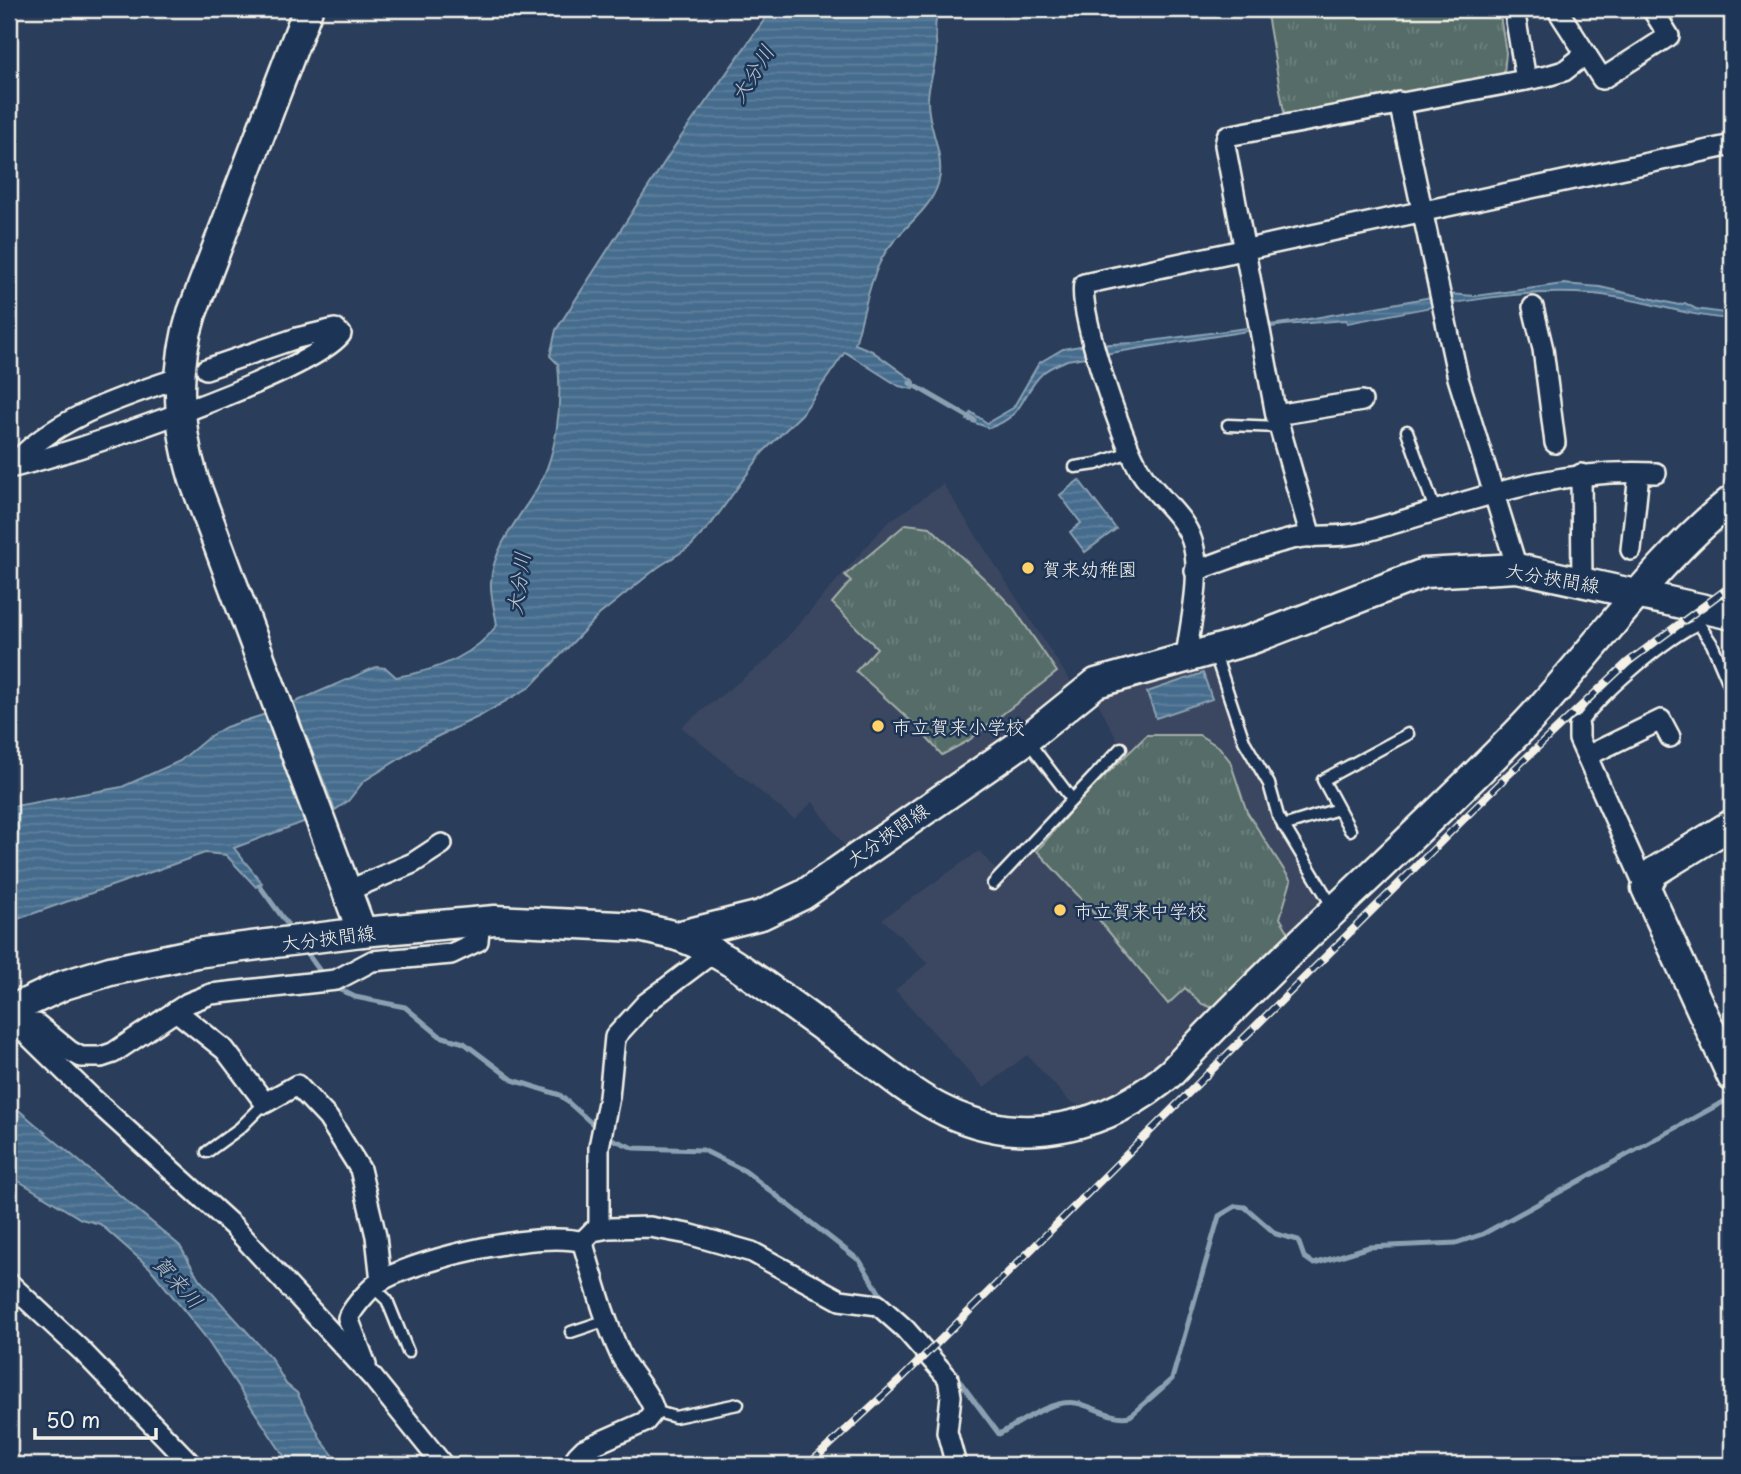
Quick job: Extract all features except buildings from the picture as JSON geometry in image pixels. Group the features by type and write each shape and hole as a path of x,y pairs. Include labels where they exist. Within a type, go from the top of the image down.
{"street":[{"path":"308,9 192,313 180,367 180,417 200,499 362,932"},
{"path":"1514,9 1526,80"},
{"path":"1556,9 1602,79 1670,36 1652,9"},
{"path":"1311,537 1277,421 1225,145 1227,136 1526,80 1564,71 1586,54"},
{"path":"1399,102 1458,378 1517,568"},
{"path":"1186,658 1195,571 1193,546 1188,531 1142,475 1129,452 1099,365 1084,284 1732,145"},
{"path":"1533,307 1545,362 1555,443"},
{"path":"10,468 41,461 180,417 299,362 341,334 335,329 316,332 205,369"},
{"path":"10,468 38,440 67,422 169,381"},
{"path":"1277,421 1362,401"},
{"path":"1195,571 1281,542 1355,534 1492,492 1581,474 1648,473 1631,550"},
{"path":"1581,474 1582,580"},
{"path":"677,936 714,952 934,1105 988,1126 1040,1131 1094,1121 1142,1096 1172,1072 1522,728 1591,653 1639,593 1689,538 1732,500"},
{"name":"大分挾間線","path":"12,1018 64,985 145,962 362,932 480,921 632,927 677,936 761,915 794,901 1026,740 1096,684 1214,651 1412,576 1452,569 1517,568 1582,580 1732,615"},
{"path":"1587,756 1661,720 1670,737"},
{"path":"1579,727 1579,739 1732,1077"},
{"path":"1648,893 1646,882 1654,872 1732,824"},
{"path":"345,886 412,863 442,844"},
{"path":"12,1018 37,1024 81,1057 96,1058 113,1053 176,1011 211,994 336,980 372,961 459,952 478,941 480,921"},
{"path":"576,1465 577,1457 584,1450 645,1422 654,1411 627,1368 607,1320 591,1236 599,1147 609,1097 615,1038 646,1003 714,952"},
{"path":"176,1011 225,1050 265,1104 286,1088 300,1086 323,1112 360,1169 369,1203 377,1284"},
{"path":"12,1018 92,1098 233,1226 373,1378 443,1465"},
{"path":"373,1378 348,1322 349,1314 377,1284 454,1253 527,1241 667,1229 743,1249 840,1300 878,1305 908,1332 948,1378 951,1396 947,1432 956,1465"},
{"path":"9,1283 82,1351 192,1465"}],"lane":[{"path":"1228,425 1277,421"},
{"path":"1407,430 1435,510"},
{"path":"1075,467 1096,464 1129,452"},
{"path":"1579,727 1587,714 1651,655 1699,624 1717,654 1732,691"},
{"path":"1214,651 1248,750 1269,784 1283,826 1335,911"},
{"path":"1350,830 1323,780 1408,734"},
{"path":"1026,740 1071,798"},
{"path":"993,884 1071,798 1121,748"},
{"path":"1283,826 1338,808"},
{"path":"207,1152 240,1128 265,1104"},
{"path":"377,1284 387,1300 399,1336 408,1352"},
{"path":"570,1332 607,1320"},
{"path":"654,1411 675,1417 738,1404"}],"shaded area":[{"path":"943,484 1072,684 965,770 848,851 813,802 794,819 681,727 768,659 887,523"},
{"path":"1212,661 1243,755 1259,780 1273,822 1324,901 1151,1077 1118,1099 1085,1108 1069,1101 1027,1055 984,1088 895,990 928,963 882,919 979,851 1005,880 1123,752 1095,697"}],"green space":[{"path":"1266,9 1499,9 1506,53 1504,73 1285,118"},
{"path":"906,524 930,527 993,587 1014,609 1057,672 968,741 942,755 914,724 856,671 877,648 832,603 851,581 845,575"},
{"path":"1147,735 1199,735 1219,747 1230,761 1247,812 1291,881 1280,918 1289,933 1216,1009 1202,1004 1185,988 1168,1004 1086,904 1037,851 1077,803"}],"water":[{"name":"大分川","path":"772,9 940,9 935,26 936,55 928,97 930,121 940,159 937,187 925,207 879,263 855,344 872,351 915,382 913,389 899,386 845,352 802,414 763,452 712,523 691,546 657,568 599,615 530,687 480,716 428,741 364,781 348,801 335,810 293,703 376,667 386,668 396,677 438,667 465,654 497,625 491,587 492,570 506,536 541,480 553,448 558,414 558,364 550,356 556,330 678,141"},
{"path":"1563,284 1600,287 1679,305 1685,303 1696,309 1732,314 1732,319 1591,294 1500,296 1347,323 1346,320 1284,325 1067,360 1043,373 1017,410 1001,423 989,428 967,420 971,412 987,423 1013,408 1039,363 1063,349 1086,345 1136,343 1292,322 1448,294 1475,296"},
{"path":"1079,480 1116,529 1085,552 1070,532 1081,523 1060,495"},
{"path":"1203,673 1212,699 1156,718 1147,692"},
{"path":"269,713 309,820 234,848 262,883 256,887 226,855 205,853 9,922 9,807 122,787 180,761 210,736 226,727"},
{"name":"賀来川","path":"9,1102 180,1246 199,1279 271,1358 286,1384 297,1393 322,1441 341,1465 290,1465 203,1334 150,1268 100,1224 81,1219 9,1175"}],"waterway":[{"path":"910,383 974,420"},
{"path":"259,885 293,932"},
{"path":"304,949 325,978"},
{"path":"335,987 355,997 405,1007 440,1036 464,1043 513,1080 560,1095 597,1128"},
{"path":"955,1375 999,1434 1046,1408 1066,1403 1076,1403 1116,1416 1130,1416 1172,1379 1219,1216 1236,1206 1245,1207 1276,1234 1298,1240 1304,1257 1314,1264 1369,1247 1456,1243 1483,1234 1723,1102"},
{"path":"607,1137 634,1148 703,1150 745,1171 860,1261 885,1302"}],"railway":[{"path":"808,1465 899,1381 1508,775 1628,662 1732,585"}],"place":[{"name":"賀来幼稚園","path":"1028,568"},
{"name":"市立賀来小学校","path":"878,726"},
{"name":"市立賀来中学校","path":"1060,910"}]}
